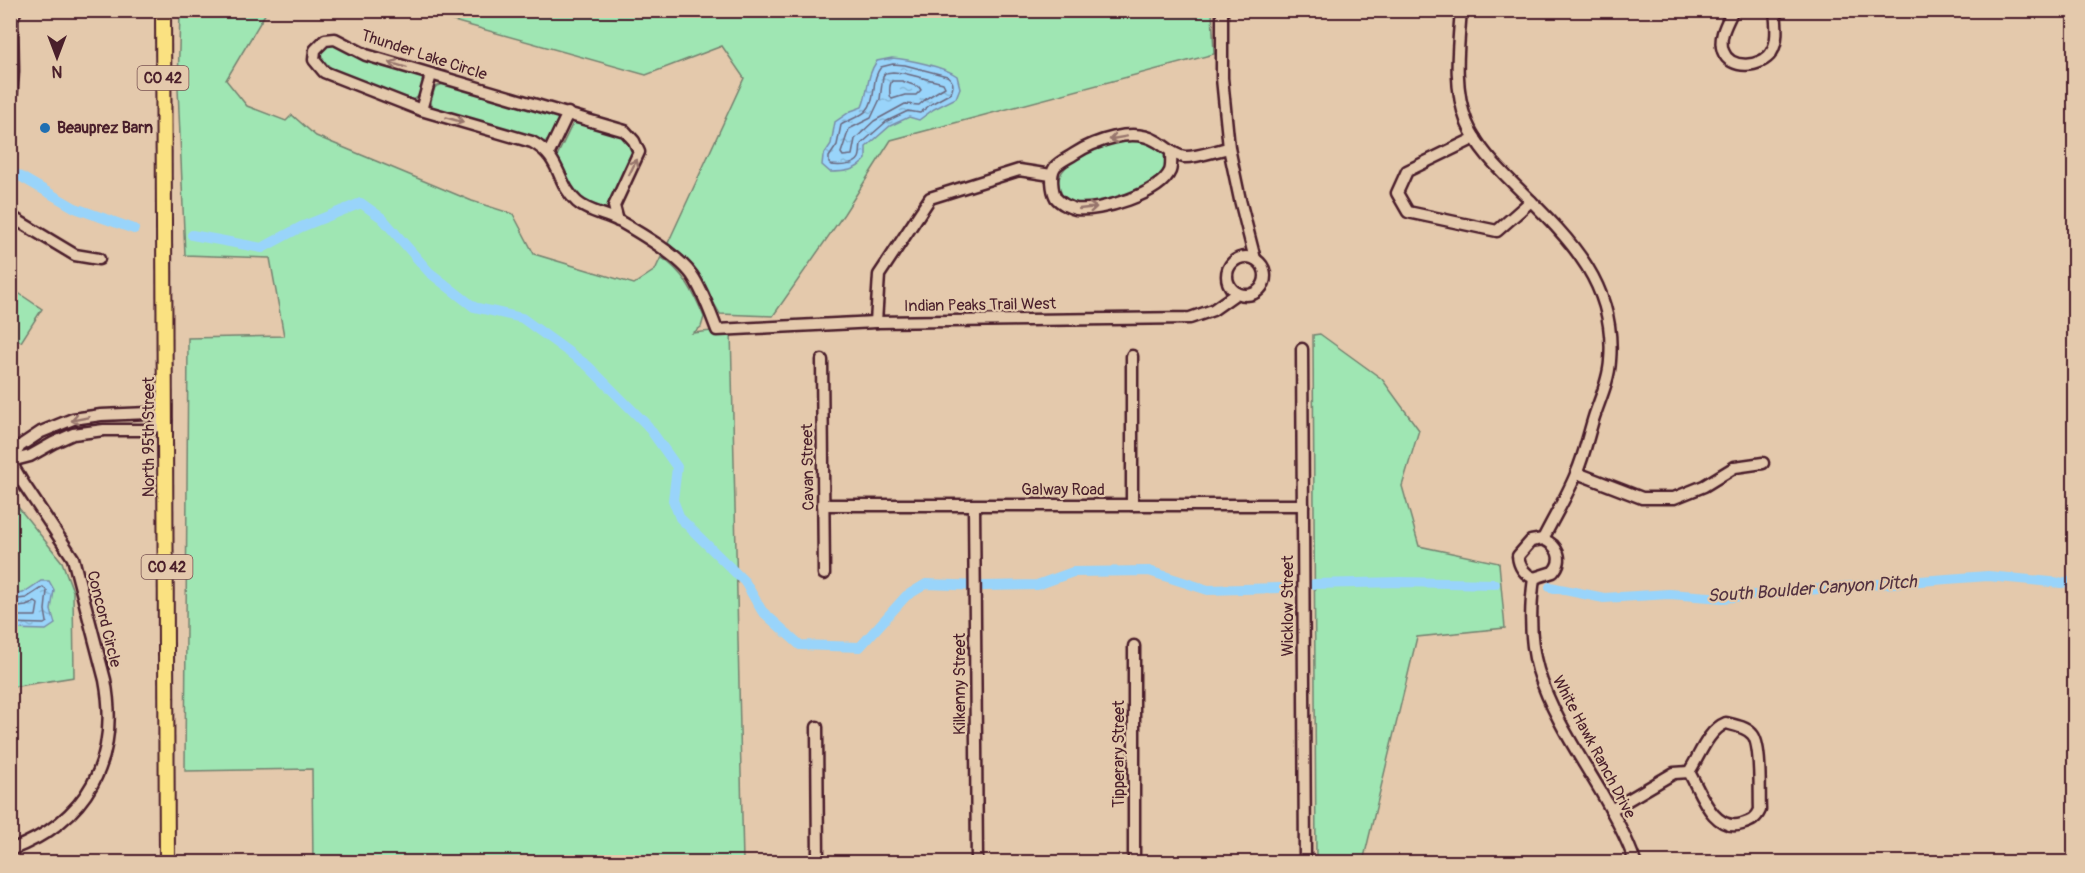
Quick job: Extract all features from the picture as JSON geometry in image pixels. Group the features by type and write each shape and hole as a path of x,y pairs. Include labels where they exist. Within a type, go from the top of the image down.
{"main road":[{"path":"157,10 163,18"},
{"name":"North 95th Street","path":"163,18 167,862"}],"street":[{"path":"10,120 13,71 12,19 16,10"},
{"path":"1222,10 1222,78 1229,148 1239,200 1255,258 1265,270 1266,275 1263,287 1258,292 1251,295 1237,293 1228,282 1229,267 1242,257 1255,258"},
{"path":"1461,10 1457,81 1463,110 1475,138 1493,163 1558,228 1590,270 1598,284 1606,310 1611,348 1608,376 1576,473 1544,539"},
{"path":"1733,10 1722,33 1723,51 1728,59 1746,65 1765,60 1772,52 1776,43 1775,10"},
{"name":"Thunder Lake Circle","path":"549,153 532,142 421,110 324,72 314,60 315,50 325,40 335,39 366,55 625,131 636,144 639,152 614,206"},
{"path":"421,110 431,75"},
{"path":"568,113 549,153 569,193 582,206 618,221"},
{"path":"1185,157 1161,183 1134,198 1107,206 1077,209 1066,206 1056,198 1051,175 1055,166 1080,150 1113,138 1139,135 1155,140 1171,152 1185,157 1229,148"},
{"path":"1475,138 1407,171 1397,193 1408,212 1497,231 1531,201"},
{"path":"1171,152 1171,170"},
{"path":"876,322 879,275 930,198 1019,170 1051,175"},
{"path":"582,206 602,209 614,206 618,221"},
{"path":"10,216 75,255 99,260"},
{"name":"Indian Peaks Trail West","path":"618,221 662,249 692,275 717,330 876,322 1190,318 1212,310 1237,293"},
{"name":"Wicklow Street","path":"1302,349 1305,862"},
{"path":"1132,356 1132,504"},
{"name":"Cavan Street","path":"822,360 824,574"},
{"path":"11,461 20,446 41,432 73,419 100,415 149,413 166,421"},
{"path":"11,461 30,456 73,434 104,430 149,430 166,421"},
{"name":"Concord Circle","path":"10,850 47,834 84,798 98,774 106,747 110,717 108,697 73,558 11,461"},
{"path":"1576,473 1641,498 1674,498 1704,486 1735,466 1763,463"},
{"name":"Galway Road","path":"823,505 1303,505"},
{"name":"Kilkenny Street","path":"974,506 976,862"},
{"path":"1544,539 1553,543 1558,550 1559,563 1553,572 1534,578 1523,570 1518,556 1532,541 1544,539"},
{"name":"White Hawk Ranch Drive","path":"1534,578 1530,615 1540,676 1554,710 1611,810 1635,862"},
{"name":"Tipperary Street","path":"1134,646 1134,862"},
{"path":"1726,723 1740,726 1753,734 1757,745 1760,810 1757,816 1752,821 1737,825 1723,824 1717,820 1689,772 1707,741 1720,726 1726,723"},
{"path":"817,728 818,862"},
{"path":"1611,810 1674,773 1689,772"}],"green space":[{"path":"180,11 267,11 226,80 247,106 286,121 292,115 316,136 472,201 513,214 534,254 634,284 655,270 661,257 676,269 687,284 704,317 701,327 693,333 731,329 743,862 313,862 312,769 185,771 188,338 284,336 270,258 185,255 178,88"},
{"path":"418,11 1212,11 1214,54 891,140 844,214 773,316 720,314 691,264 668,243 744,78 722,46 646,75"},
{"path":"330,44 419,75 424,81 422,92 415,99 408,101 345,77 326,63 321,54 324,47"},
{"path":"446,83 553,113 558,119 556,131 550,140 542,142 437,112 432,108 431,101 435,87"},
{"path":"576,122 619,134 629,141 635,155 610,204 604,208 583,201 557,163 557,156 572,125"},
{"path":"1136,139 1152,143 1165,153 1165,169 1154,184 1131,195 1092,204 1070,202 1061,196 1058,185 1060,175 1077,158 1102,147"},
{"path":"11,288 42,309 21,342 11,335"},
{"path":"1320,334 1382,379 1419,430 1402,486 1419,546 1499,563 1505,628 1417,637 1363,862 1316,862 1313,335"},
{"path":"10,497 62,562 73,591 74,677 11,687"}],"water":[{"path":"892,58 926,64 957,76 960,88 956,98 919,120 909,117 890,126 866,147 866,159 858,166 845,171 830,172 822,165 823,156 831,144 835,122 851,111 862,107 873,67 877,61"},
{"path":"41,581 49,581 54,590 51,610 55,624 46,630 11,629 11,595 23,593"}],"waterway":[{"name":"South Boulder Canyon Ditch","path":"11,171 75,208 134,229"},
{"name":"South Boulder Canyon Ditch","path":"192,235 262,248 301,227 361,203 382,218 429,272 474,307 522,318 588,366 647,425 677,467 673,500 680,518 745,582 762,611 800,645 860,647 906,596 926,584 1037,585 1073,572 1149,571 1208,590 1279,588"},
{"name":"South Boulder Canyon Ditch","path":"1550,587 1604,598 1669,594 1723,598 1988,576 2061,583 2074,581"},
{"name":"South Boulder Canyon Ditch","path":"1314,584 1400,582 1495,584"}],"place":[{"name":"Beauprez Barn","path":"45,128"}]}
